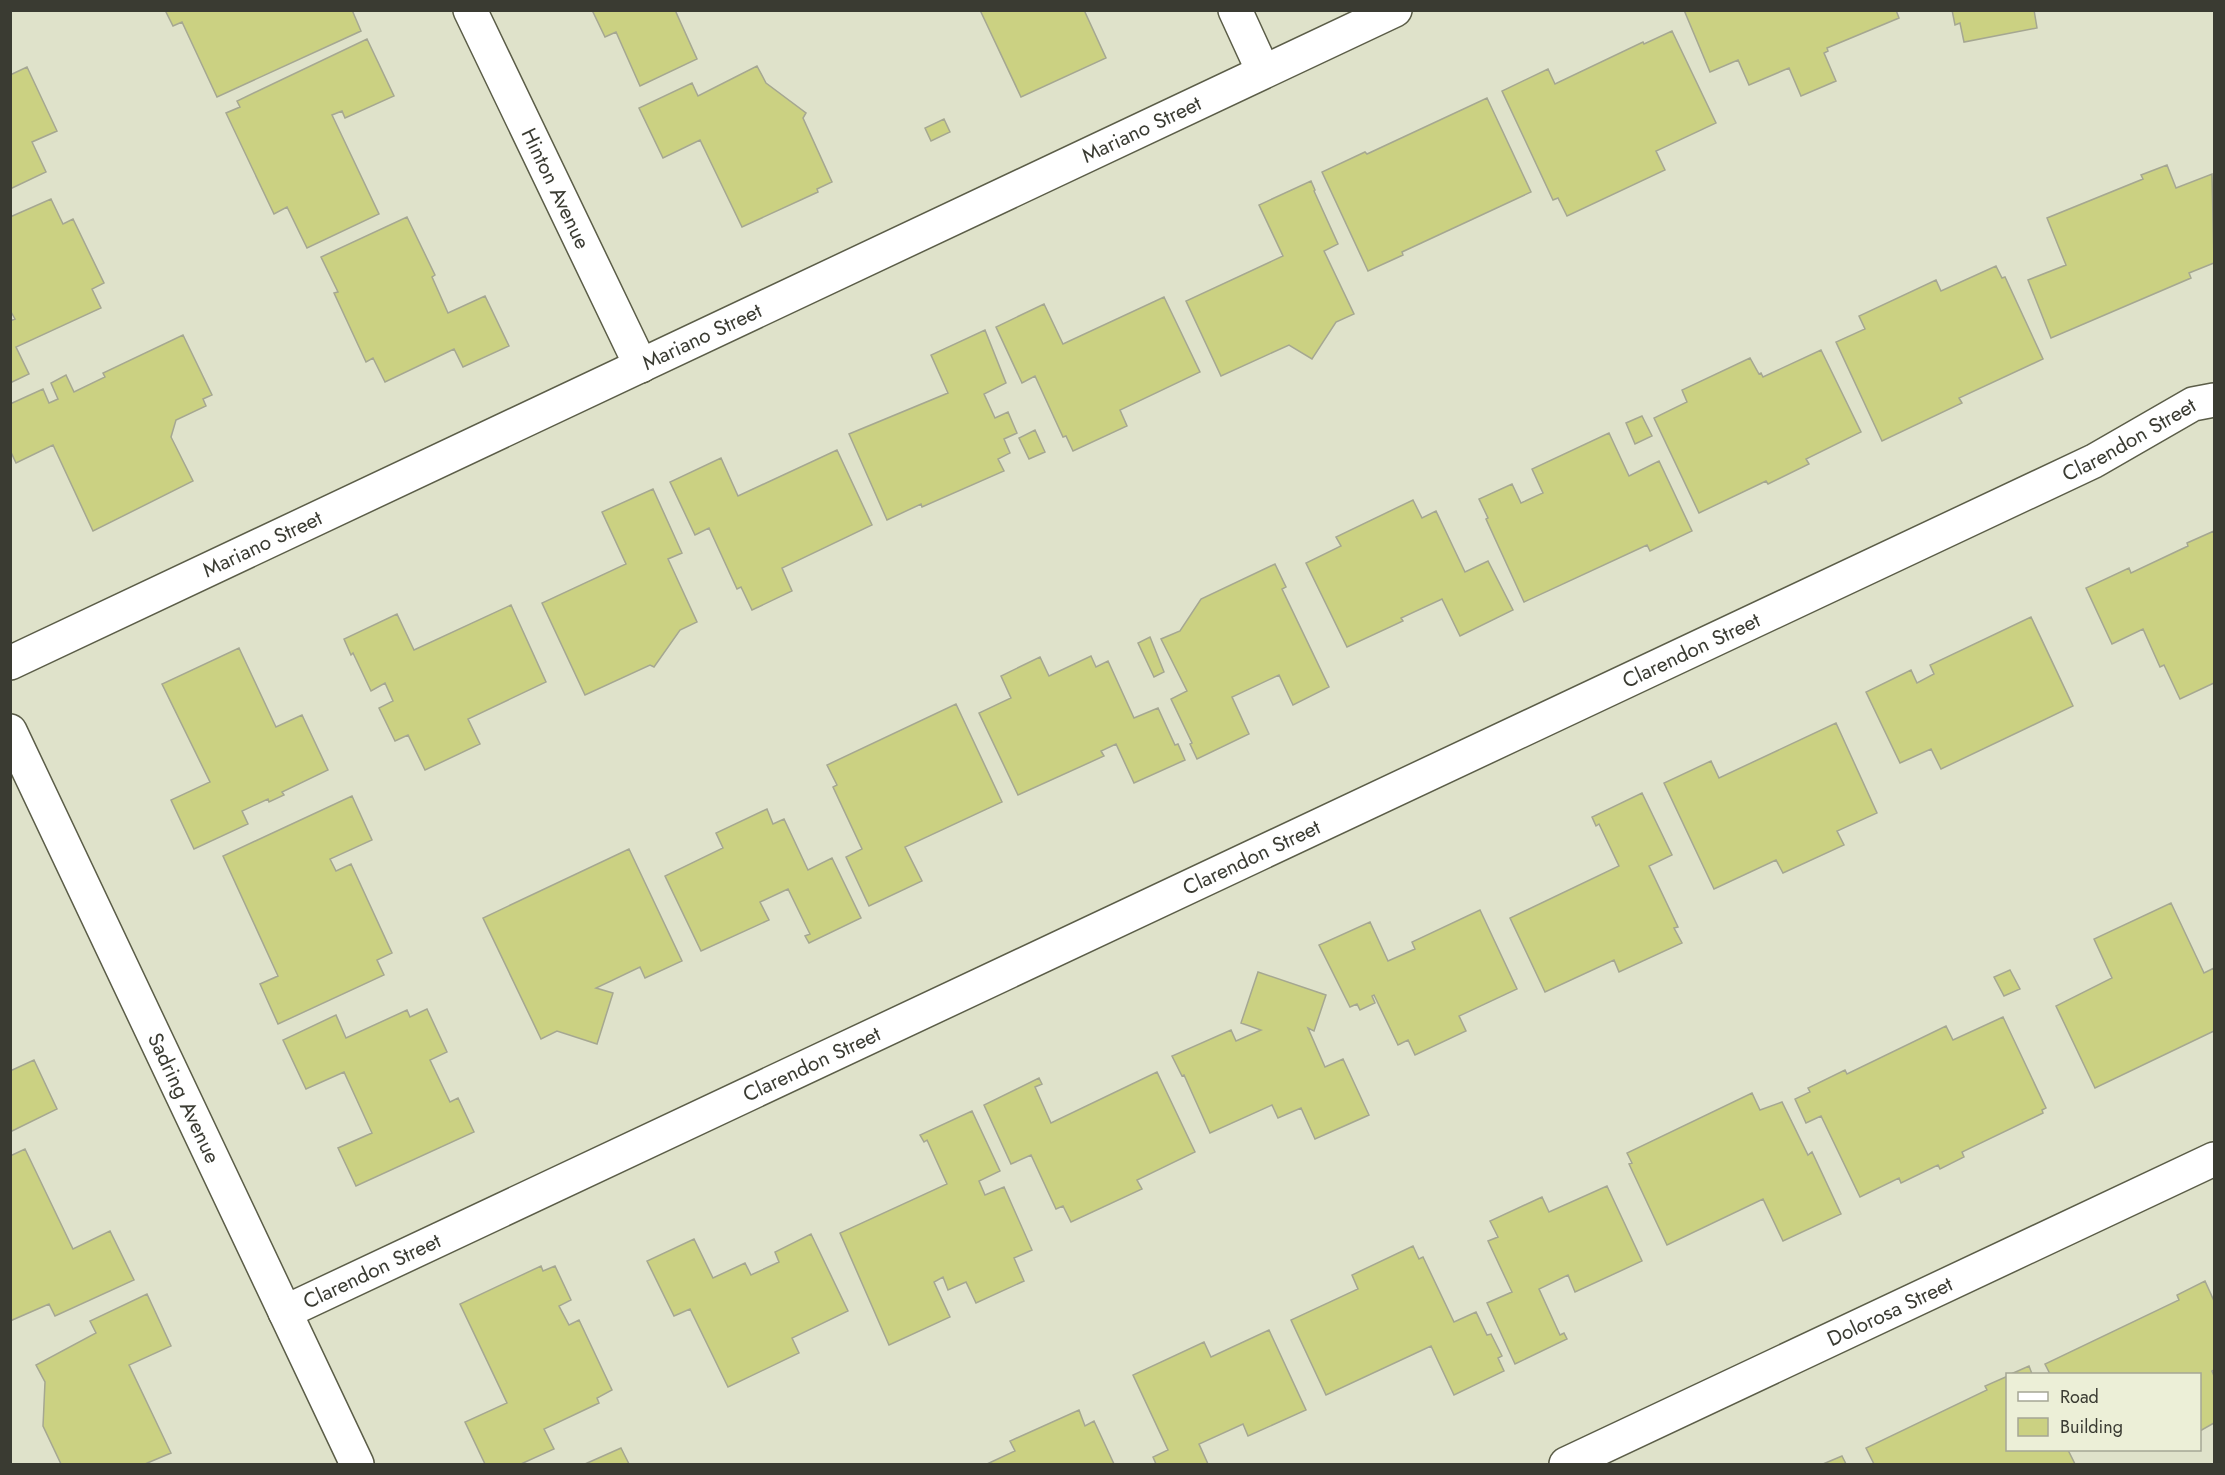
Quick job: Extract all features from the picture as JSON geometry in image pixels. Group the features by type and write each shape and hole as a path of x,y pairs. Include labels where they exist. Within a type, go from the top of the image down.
{"street":[{"name":"Hinton Avenue","path":"470,10 641,366"},
{"path":"1235,10 1263,71"},
{"name":"Mariano Street","path":"10,663 1395,10"},
{"name":"Clarendon Street","path":"285,1312 2094,461 2193,404 2214,400"},
{"name":"Sadring Avenue","path":"10,731 357,1464"},
{"name":"Dolorosa Street","path":"1566,1464 2214,1159"}],"building":[{"path":"165,10 352,10 361,31 217,97 182,22 173,26"},
{"path":"592,10 675,10 697,59 640,86 616,32 605,37"},
{"path":"980,10 1084,10 1106,58 1021,97"},
{"path":"1684,10 1896,10 1899,18 1827,48 1828,51 1824,53 1836,81 1801,96 1789,68 1749,85 1738,60 1710,72"},
{"path":"1952,10 2034,10 2037,28 1964,42 1960,23 1955,25"},
{"path":"1672,31 1716,123 1656,151 1665,170 1567,216 1558,198 1553,200 1502,91 1548,69 1555,84 1643,42 1644,44"},
{"path":"367,39 394,96 345,118 342,111 332,115 379,214 307,248 287,207 274,214 226,113 240,107 237,101"},
{"path":"757,66 766,83 806,113 803,118 832,182 817,189 818,192 742,227 700,140 663,158 639,108 692,83 698,96"},
{"path":"27,67 57,131 32,142 46,172 10,189 10,75"},
{"path":"1487,98 1531,192 1402,252 1403,255 1368,271 1322,172 1365,152 1367,154"},
{"path":"944,119 950,132 931,141 925,128"},
{"path":"2167,165 2176,188 2212,174 2214,263 2189,273 2191,278 2051,338 2028,280 2066,265 2047,218 2143,179 2141,175"},
{"path":"1311,181 1338,244 1324,251 1354,314 1336,322 1312,359 1289,345 1221,376 1186,301 1283,256 1259,205"},
{"path":"51,199 63,224 73,219 104,283 92,289 101,308 16,347 29,374 10,383 10,321 15,319 10,310 10,217"},
{"path":"407,217 435,275 432,277 448,313 485,296 509,346 463,367 454,349 385,382 373,358 366,362 334,293 338,292 321,257"},
{"path":"1996,266 2002,278 2005,277 2043,359 1959,398 1962,403 1882,441 1836,342 1865,329 1859,316 1936,280 1941,291"},
{"path":"1164,297 1200,372 1120,410 1127,426 1073,451 1066,436 1063,437 1035,376 1022,383 996,327 1044,304 1063,344"},
{"path":"985,330 1006,383 984,394 995,418 1008,412 1017,433 1004,439 1010,453 998,459 1004,471 887,520 849,434 948,393 931,355"},
{"path":"183,335 212,395 203,399 206,406 176,420 171,437 193,481 93,531 53,445 16,463 10,450 10,404 43,389 49,403 58,399 51,383 66,375 74,392 105,377 103,373"},
{"path":"1821,350 1861,432 1806,459 1809,464 1768,484 1766,481 1699,513 1654,418 1687,402 1682,390 1750,358 1763,377"},
{"path":"1642,416 1652,436 1635,444 1626,423"},
{"path":"1035,430 1045,452 1029,459 1019,438"},
{"path":"1609,433 1629,476 1659,461 1692,531 1650,551 1647,545 1524,602 1479,499 1512,484 1521,503 1543,493 1532,469"},
{"path":"837,450 872,525 782,568 792,591 752,610 741,587 737,589 709,528 695,535 670,482 721,458 738,496"},
{"path":"653,489 682,553 668,559 697,622 680,630 654,667 650,665 585,695 542,603 626,564 602,512"},
{"path":"1413,500 1422,518 1436,511 1465,572 1488,561 1513,610 1460,636 1442,599 1401,618 1403,621 1347,647 1306,563 1341,546 1336,537"},
{"path":"2214,531 2214,683 2180,699 2164,665 2160,667 2143,629 2112,644 2086,588 2129,568 2131,573"},
{"path":"1275,564 1286,587 1282,589 1329,687 1293,705 1279,675 1232,697 1249,734 1197,759 1171,699 1187,691 1161,639 1180,631 1201,599"},
{"path":"511,605 546,682 468,719 480,744 425,770 408,735 395,741 379,708 393,701 385,683 371,691 344,639 397,614 414,650"},
{"path":"2031,617 2073,706 1941,769 1931,749 1900,763 1866,692 1911,670 1917,683 1934,674 1930,665"},
{"path":"1150,637 1164,672 1154,677 1138,643"},
{"path":"239,648 276,727 302,715 328,770 282,792 284,795 269,802 268,799 242,811 248,824 194,849 171,800 210,782 162,684"},
{"path":"1091,656 1096,667 1108,661 1134,718 1158,708 1175,745 1178,744 1185,760 1134,783 1116,744 1101,751 1104,756 1018,795 979,713 1011,698 1001,676 1040,657 1049,676"},
{"path":"956,704 1002,802 905,847 922,881 869,906 846,857 862,849 833,787 837,785 827,765"},
{"path":"1836,723 1877,813 1837,831 1844,845 1783,873 1776,860 1714,889 1664,783 1711,761 1719,778"},
{"path":"1642,793 1672,855 1649,866 1678,927 1674,928 1682,943 1619,972 1614,960 1545,992 1510,918 1619,866 1599,824 1596,826 1592,817"},
{"path":"352,796 372,840 330,859 336,871 351,864 392,953 377,960 384,975 278,1024 260,984 278,976 223,856"},
{"path":"767,809 773,824 784,819 808,870 832,858 861,918 809,943 805,936 810,934 788,889 760,902 769,920 701,951 665,876 723,848 716,833"},
{"path":"629,849 682,961 645,978 640,967 596,988 613,993 597,1044 557,1031 541,1039 483,918"},
{"path":"2171,903 2204,973 2214,968 2214,1031 2095,1088 2056,1006 2112,978 2094,939"},
{"path":"1480,910 1517,989 1459,1016 1466,1031 1415,1055 1408,1040 1398,1045 1374,995 1372,996 1375,1003 1360,1010 1357,1004 1350,1007 1319,945 1370,922 1388,961 1415,949 1412,942"},
{"path":"2010,970 2020,989 2004,996 1994,977"},
{"path":"1258,972 1326,995 1314,1031 1308,1028 1325,1067 1343,1059 1369,1115 1315,1139 1301,1108 1278,1118 1272,1105 1210,1133 1184,1075 1182,1076 1172,1056 1231,1030 1236,1041 1261,1030 1241,1023"},
{"path":"427,1009 447,1052 430,1060 450,1102 458,1098 474,1132 356,1186 338,1148 372,1133 344,1072 306,1089 283,1040 336,1015 346,1038 407,1010 410,1017"},
{"path":"2003,1017 2046,1108 2042,1110 2043,1113 1962,1152 1964,1157 1940,1169 1938,1165 1901,1183 1899,1178 1860,1197 1821,1116 1806,1123 1795,1099 1810,1092 1808,1088 1845,1070 1847,1074 1946,1026 1953,1040"},
{"path":"34,1060 57,1109 10,1132 10,1071"},
{"path":"1157,1072 1195,1152 1137,1180 1142,1189 1071,1222 1063,1206 1056,1209 1031,1155 1011,1164 984,1105 1039,1078 1042,1084 1035,1087 1051,1123"},
{"path":"1752,1093 1760,1110 1782,1102 1808,1155 1812,1152 1841,1214 1783,1241 1763,1199 1667,1245 1629,1164 1632,1163 1627,1153"},
{"path":"972,1111 1000,1171 979,1181 985,1195 1004,1187 1032,1250 1014,1258 1024,1281 976,1303 966,1282 948,1290 943,1277 934,1282 950,1317 889,1345 840,1233 947,1184 927,1140 924,1142 920,1135"},
{"path":"25,1149 73,1249 110,1231 134,1280 55,1316 49,1304 10,1321 10,1156"},
{"path":"1607,1186 1642,1261 1575,1292 1568,1275 1539,1289 1560,1335 1564,1333 1567,1339 1515,1364 1487,1303 1512,1292 1488,1241 1498,1237 1490,1221 1542,1197 1549,1212"},
{"path":"811,1234 848,1311 792,1338 799,1353 728,1387 690,1309 674,1316 647,1261 694,1239 713,1278 745,1263 751,1275 779,1262 775,1252"},
{"path":"1413,1246 1419,1259 1423,1257 1454,1322 1476,1312 1487,1335 1491,1334 1502,1356 1498,1358 1504,1371 1454,1395 1431,1346 1326,1395 1291,1320 1358,1289 1352,1275"},
{"path":"541,1266 543,1271 555,1266 571,1300 559,1306 569,1325 579,1320 612,1390 597,1398 599,1403 544,1429 554,1449 521,1464 485,1464 465,1422 507,1403 460,1304"},
{"path":"2205,1281 2214,1301 2214,1370 2212,1371 2214,1376 2214,1423 2201,1430 2201,1373 2050,1373 2045,1364 2179,1300 2177,1295"},
{"path":"147,1294 171,1346 129,1365 171,1453 145,1464 61,1464 43,1426 45,1382 36,1365 96,1333 90,1321"},
{"path":"1269,1330 1306,1410 1248,1436 1243,1424 1199,1444 1208,1464 1156,1464 1153,1457 1168,1450 1133,1375 1204,1342 1211,1357"},
{"path":"2029,1366 2032,1373 2013,1373"},
{"path":"2006,1377 2006,1451 2068,1451 2075,1464 1874,1464 1866,1448 1987,1390 1985,1386"},
{"path":"1079,1410 1085,1426 1094,1421 1114,1464 987,1464 1015,1451 1010,1441"},
{"path":"621,1448 629,1464 585,1464"},
{"path":"1842,1456 1846,1464 1823,1464"}]}
